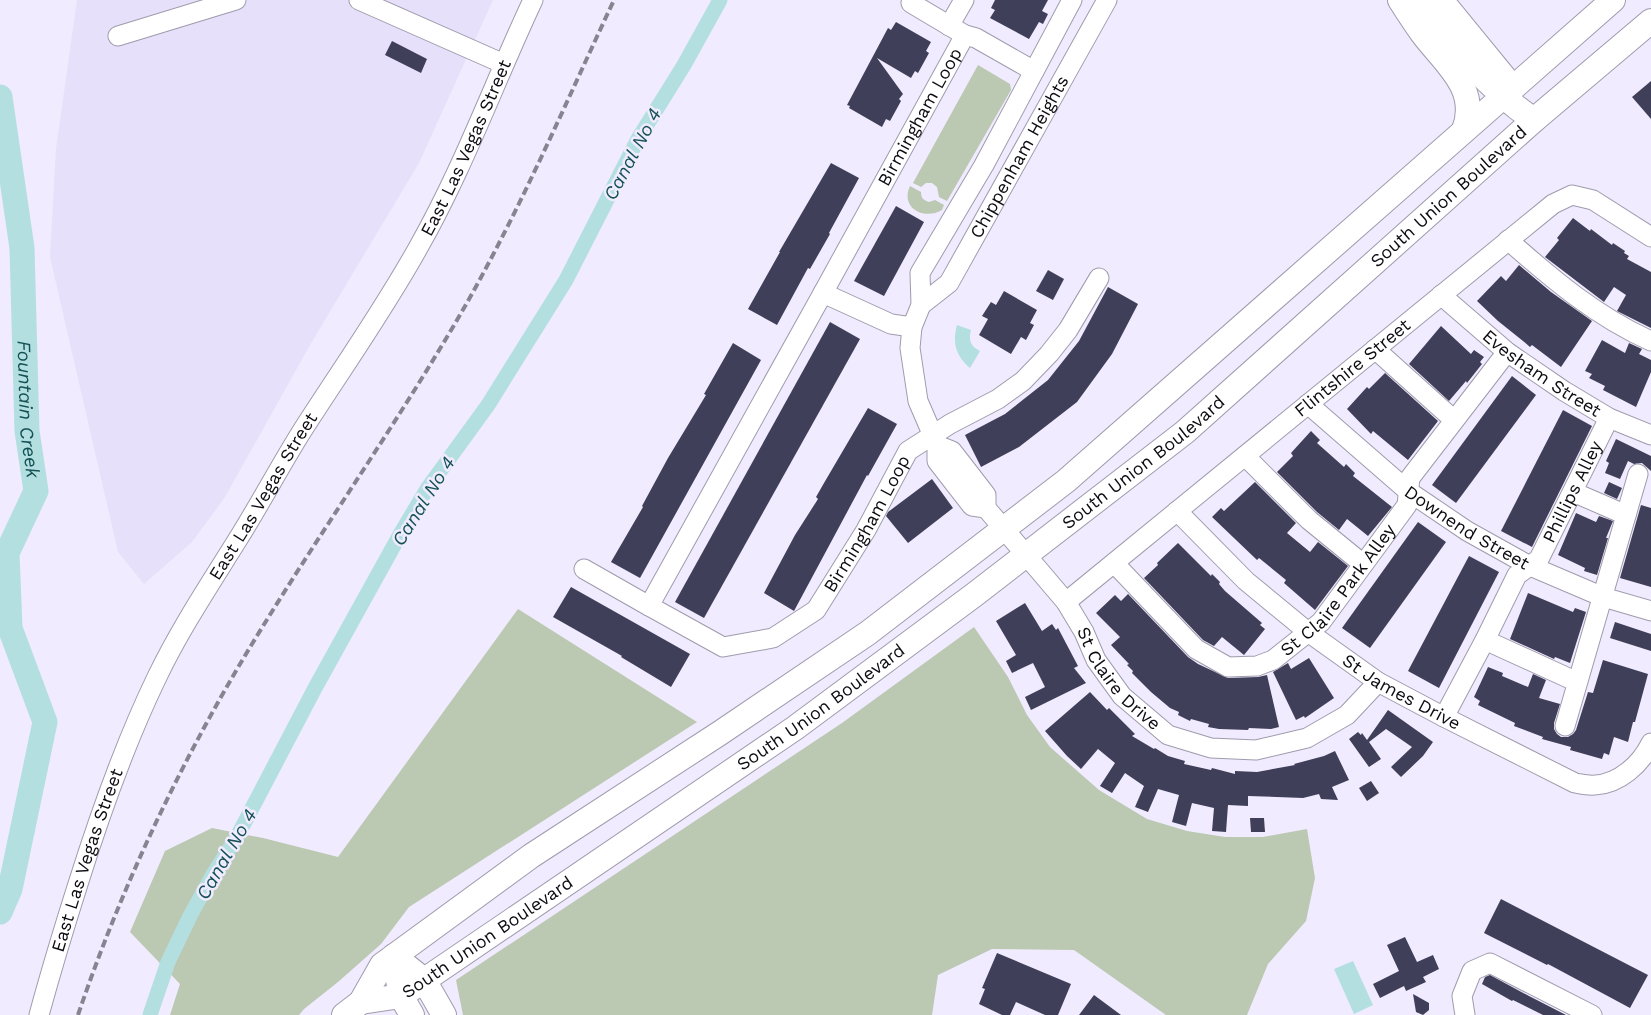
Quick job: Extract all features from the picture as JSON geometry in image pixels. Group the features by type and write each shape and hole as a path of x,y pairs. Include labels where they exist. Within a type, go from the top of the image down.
{"main road":[{"path":"1400,0 1421,32 1459,78 1469,106 1469,118 1464,130"},
{"path":"1420,0 1460,51 1508,92 1534,120"},
{"path":"1441,0 1508,92"},
{"name":"South Union Boulevard","path":"353,1009 382,965 394,956 532,856 868,633 1066,481 1613,0"},
{"name":"South Union Boulevard","path":"353,1009 407,1006 424,980 795,728 1025,555 1185,432 1534,120 1651,20"},
{"path":"394,956 424,980 444,1015"},
{"path":"394,956 407,1006"}],"street":[{"path":"118,36 236,0"},
{"path":"359,0 504,64"},
{"name":"East Las Vegas Street","path":"39,1015 56,951 102,810 137,721 158,674 200,600 301,434 366,336 419,247 472,140 532,0"},
{"name":"Birmingham Loop","path":"649,606 822,293 957,31 964,0"},
{"name":"Chippenham Heights","path":"1004,528 986,508 972,506 937,461 934,440 918,401 910,348 912,327 921,305 920,273 984,164 1072,0"},
{"name":"Chippenham Heights","path":"921,305 949,283 1107,0"},
{"path":"911,3 957,31"},
{"name":"Birmingham Loop","path":"957,31 976,38 1034,71"},
{"name":"Flintshire Street","path":"1066,602 1553,204 1572,195 1593,200 1651,237"},
{"path":"1508,240 1548,276 1594,310 1630,332 1651,341"},
{"name":"Birmingham Loop","path":"584,569 723,648 773,638 816,610 866,530 908,451 934,440 1023,381 1050,354 1068,330 1099,278"},
{"path":"822,293 891,324 912,327"},
{"name":"Evesham Street","path":"1441,295 1507,352 1564,391 1610,418 1650,429"},
{"path":"1375,349 1454,420"},
{"name":"St Claire Park Alley","path":"1114,563 1196,649 1228,667 1257,666 1273,660 1321,622 1407,505 1410,478 1507,352"},
{"name":"Downend Street","path":"1308,404 1408,492 1467,531 1528,565 1603,597 1651,611"},
{"name":"Phillips Alley","path":"1444,717 1485,640 1517,574 1539,558 1610,418"},
{"path":"1245,456 1310,520 1363,564"},
{"path":"1565,726 1638,474"},
{"path":"1573,492 1626,515"},
{"name":"St James Drive","path":"1178,511 1246,581 1308,632 1378,682 1575,783 1595,785 1615,780 1636,766 1651,743"},
{"name":"St Claire Drive","path":"1004,528 1066,602 1084,632 1096,660 1122,696 1168,735 1212,748 1256,750 1306,738 1347,715 1378,682"},
{"path":"1485,640 1577,682"},
{"path":"1465,1015 1462,996 1472,971 1490,962 1592,1015"}],"shaded area":[{"path":"77,0 493,0 419,163 310,345 225,497 192,542 144,584 118,552 50,257 56,149"},
{"path":"978,65 1010,84 1011,90 947,201 939,197 937,187 932,183 926,183 921,187 913,183"},
{"path":"910,186 921,192 925,200 929,202 935,200 944,205 942,210 928,214 915,210 908,200"},
{"path":"957,325 971,330 971,343 980,351 970,368 961,359 956,349"},
{"path":"518,609 697,722 409,907 381,944 299,1015 170,1015 180,984 130,932 165,851 212,828 263,838 338,857"},
{"path":"974,627 1008,677 1027,715 1050,747 1099,790 1147,819 1187,831 1225,837 1263,837 1307,829 1315,878 1306,921 1268,964 1247,1015 1166,1015 1074,950 992,949 938,975 932,1015 463,1015 456,980 842,723"},
{"path":"1353,961 1373,1005 1354,1014 1334,969"}],"building":[{"path":"995,0 1048,0 1042,11 1048,14 1043,24 1039,22 1029,39 990,18 995,10 991,8"},
{"path":"896,22 931,42 926,51 929,53 918,73 915,71 911,78 877,58 903,94 890,121 886,119 882,127 847,105 888,28 891,30"},
{"path":"392,41 427,59 421,73 385,55"},
{"path":"1651,81 1651,119 1632,97"},
{"path":"831,163 859,178 830,234 810,269 808,268 777,325 748,309"},
{"path":"896,206 924,222 884,296 854,281"},
{"path":"1573,218 1612,245 1613,243 1625,251 1624,253 1629,256 1627,259 1651,272 1651,328 1617,311 1626,295 1614,287 1604,302 1545,257"},
{"path":"1519,265 1551,292 1592,321 1561,367 1532,345 1530,347 1477,301 1501,276 1506,281"},
{"path":"1048,270 1064,279 1053,300 1036,291"},
{"path":"1108,287 1138,304 1112,354 1077,402 1019,447 981,467 965,435 1005,414 1048,380 1079,341"},
{"path":"1004,291 1037,310 1030,323 1034,325 1026,340 1021,337 1011,354 979,335 988,319 982,316 991,302 996,305"},
{"path":"830,322 860,339 704,618 675,602"},
{"path":"1441,326 1471,354 1474,350 1484,357 1480,362 1482,364 1467,383 1466,381 1449,401 1409,364"},
{"path":"1602,340 1625,353 1629,343 1642,349 1639,354 1651,360 1651,372 1636,407 1603,390 1605,386 1589,378 1592,374 1585,371"},
{"path":"733,343 761,360 640,578 611,562 643,507 668,458 706,395 704,394"},
{"path":"1385,373 1438,421 1408,460 1373,431 1371,434 1347,409 1367,387 1369,389"},
{"path":"1512,376 1536,395 1456,503 1432,485"},
{"path":"868,408 897,424 867,475 794,611 764,593 795,535 818,499 816,497"},
{"path":"1563,410 1592,426 1532,547 1501,531"},
{"path":"1311,431 1320,440 1317,443 1344,467 1346,464 1355,473 1353,476 1392,507 1368,536 1347,519 1339,530 1317,512 1277,472 1293,456 1291,453"},
{"path":"1616,439 1651,456 1651,471 1642,463 1634,464 1628,461 1620,479 1605,473 1609,463 1606,461"},
{"path":"932,479 953,508 908,543 886,516 888,512"},
{"path":"1255,482 1296,523 1287,533 1310,552 1318,542 1348,566 1315,610 1284,583 1286,580 1259,558 1257,560 1212,517 1221,508 1224,511"},
{"path":"1609,482 1622,488 1617,499 1604,493"},
{"path":"1641,505 1651,508 1651,587 1620,578"},
{"path":"1576,513 1596,522 1599,516 1613,521 1606,538 1608,538 1597,575 1584,571 1585,568 1558,555"},
{"path":"1418,522 1446,542 1370,648 1342,628"},
{"path":"1178,543 1211,576 1212,574 1220,582 1219,584 1225,591 1262,623 1260,625 1265,629 1244,655 1222,637 1214,646 1203,640 1144,578"},
{"path":"1469,556 1499,572 1439,688 1408,671"},
{"path":"571,587 690,654 671,687 622,656 553,617"},
{"path":"1528,593 1573,612 1575,608 1586,612 1570,663 1555,657 1554,659 1510,639"},
{"path":"1128,594 1188,657 1198,664 1228,678 1267,675 1279,727 1271,729 1249,728 1248,730 1208,727 1209,724 1191,719 1190,721 1178,715 1179,712 1170,708 1151,692 1132,673 1133,671 1127,665 1129,664 1111,645 1120,637 1096,613 1115,595 1121,601"},
{"path":"1025,603 1042,631 1052,624 1056,630 1058,628 1078,666 1074,668 1086,683 1031,710 1025,697 1045,687 1033,663 1012,673 1006,661 1016,655 996,621"},
{"path":"1615,622 1651,634 1651,651 1610,638"},
{"path":"1309,658 1334,698 1305,718 1304,716 1296,720 1273,672 1288,663 1291,669"},
{"path":"1603,660 1648,674 1628,742 1614,737 1609,755 1604,753 1602,759 1570,750 1571,747 1542,739 1543,737 1514,726 1515,723 1478,705 1480,701 1474,697 1488,667 1503,673 1502,676 1528,687 1533,674 1546,680 1539,698 1560,704 1554,729 1561,737 1568,737 1576,730 1588,692 1593,693"},
{"path":"1090,692 1107,710 1109,708 1135,734 1132,736 1168,756 1185,761 1184,764 1235,774 1235,771 1257,772 1295,765 1335,751 1349,780 1332,787 1338,800 1321,799 1319,794 1303,798 1248,796 1248,806 1228,805 1226,832 1212,831 1214,808 1192,803 1186,826 1172,822 1179,795 1158,789 1148,812 1135,807 1144,786 1125,773 1112,793 1100,786 1115,763 1098,749 1081,769 1045,731"},
{"path":"1388,710 1433,742 1423,756 1401,777 1391,767 1412,747 1386,729 1369,742 1381,759 1369,767 1349,739 1358,732 1361,735 1362,733 1367,740"},
{"path":"1371,781 1379,793 1367,801 1359,788"},
{"path":"1250,818 1264,818 1265,832 1251,832"},
{"path":"1501,899 1648,975 1630,1008 1548,964 1484,933"},
{"path":"1405,937 1417,962 1433,955 1439,969 1423,977 1426,982 1406,991 1404,986 1380,998 1373,984 1399,971 1387,945"},
{"path":"997,953 1071,984 1058,1015 1045,1015 1016,1002 1010,1015 1002,1015 979,1004 985,989 982,988"},
{"path":"1490,975 1566,1015 1543,1015 1512,1001 1482,984 1485,977"},
{"path":"1413,994 1429,1003 1429,1010 1423,1015 1416,1012"},
{"path":"1094,995 1121,1015 1079,1015"}],"waterway":[{"name":"Canal No 4","path":"150,1015 168,962 190,916 238,835 315,688 402,531 427,489 488,405 566,280 638,139 684,65 720,0"},
{"name":"Fountain Creek","path":"0,97 22,248 27,431 36,491 7,553 10,628 45,722 10,889 0,912"}],"railway":[{"path":"78,1015 94,969 131,878 172,789 195,745 268,618 397,418 471,296 535,170 614,0"}]}
